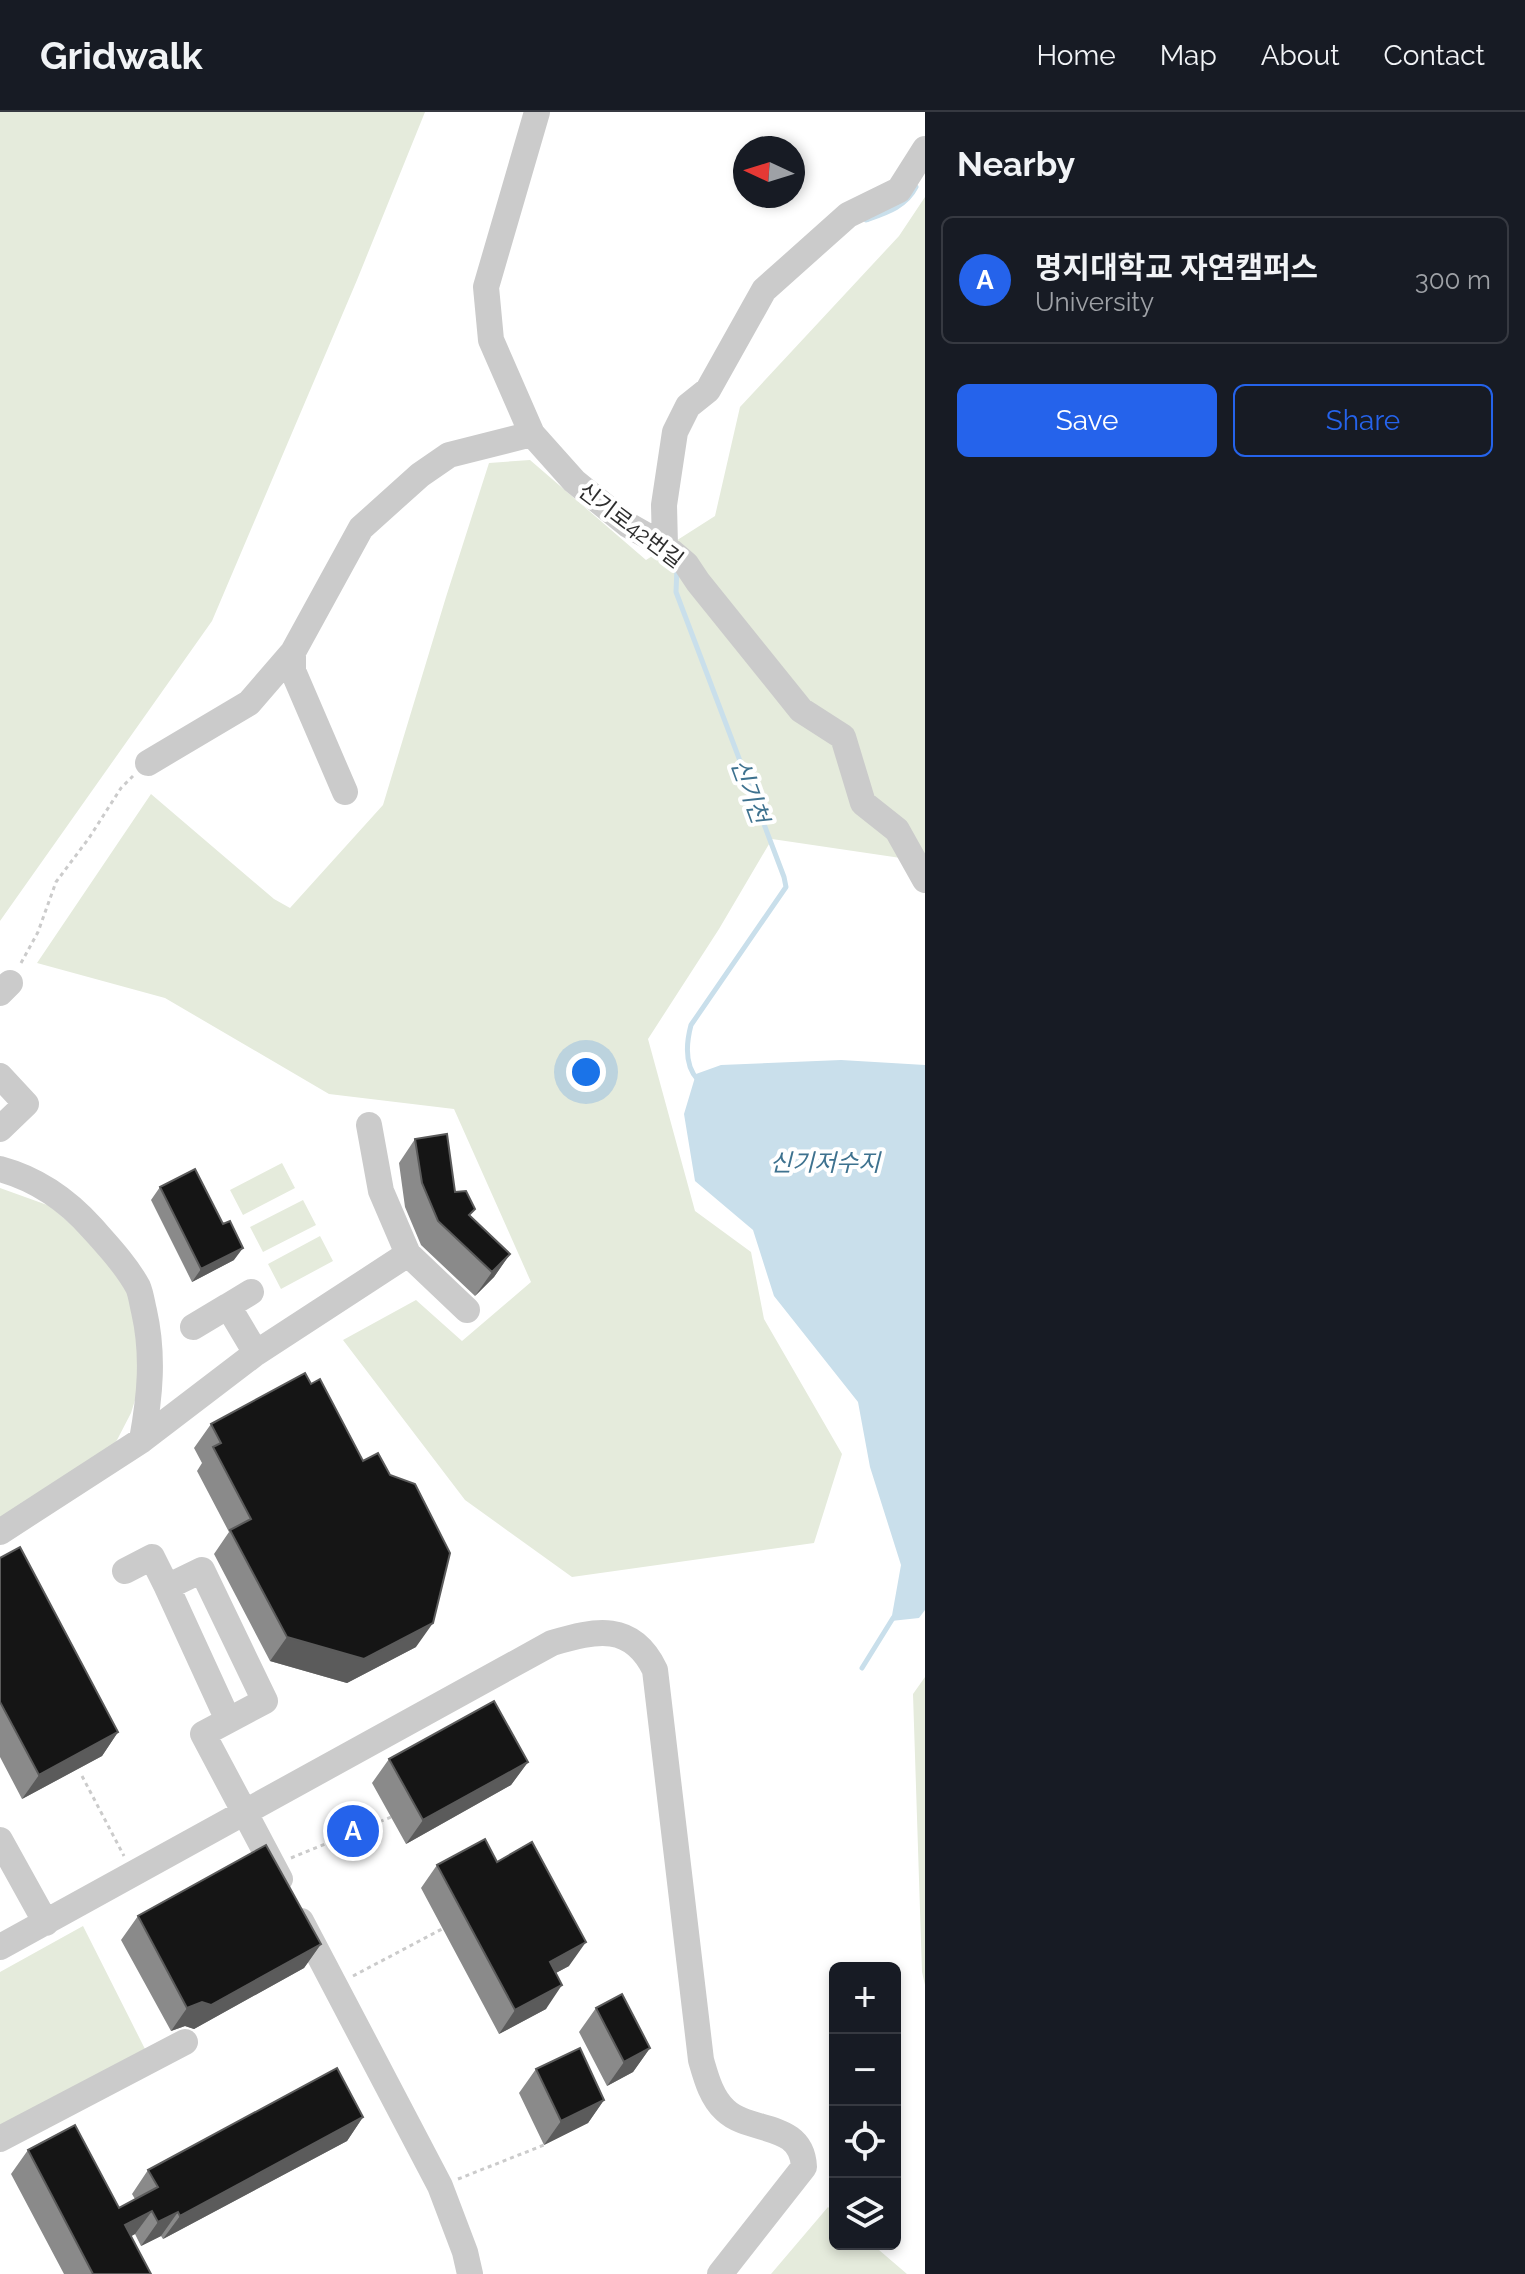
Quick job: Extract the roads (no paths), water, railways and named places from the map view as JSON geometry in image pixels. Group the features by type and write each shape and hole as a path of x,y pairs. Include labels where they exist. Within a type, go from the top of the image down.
{"street":[{"name":"신기로42번길","path":"537,112 486,287 491,340 532,434 574,481 628,525 665,546 686,564 801,710 843,737 863,803 897,830 925,880"},
{"path":"665,546 664,505 675,432 688,406 708,390 764,290 848,215 899,190 925,149"},
{"path":"148,763 249,703 293,652 361,528 420,475 449,455 532,434"},
{"path":"293,652 293,671 345,792"},
{"path":"0,1076 26,1104 0,1129"},
{"path":"369,1125 381,1191 408,1254 467,1310"},
{"path":"0,1169 27,1176 51,1191 84,1219 115,1254 139,1289 149,1333 151,1390 142,1440"},
{"path":"0,1532 142,1440 256,1353 408,1254"},
{"path":"193,1327 251,1292"},
{"path":"228,1306 256,1353"},
{"path":"125,1571 152,1557 228,1720"},
{"path":"167,1587 202,1570 265,1701 203,1734 440,2186 470,2274"},
{"path":"0,1947 552,1643 587,1633 618,1634 638,1643 655,1670 701,2060 706,2079 716,2100 727,2113 794,2139 803,2153 804,2167 720,2274"},
{"path":"0,1840 46,1923"},
{"path":"0,2139 185,2042"}],"water":[{"name":"신기저수지","path":"841,1060 925,1065 925,1610 919,1618 891,1621 901,1565 870,1467 858,1402 774,1296 753,1230 695,1181 684,1114 696,1074 721,1065"}],"waterway":[{"name":"신기천","path":"866,220 901,204 916,187"},
{"name":"신기천","path":"677,567 676,592 786,887 691,1025 687,1054 690,1068 698,1080"},
{"name":"신기천","path":"862,1668 893,1618"}],"place":[{"name":"명지대학교 자연캠퍼스","path":"353,1831"}]}
